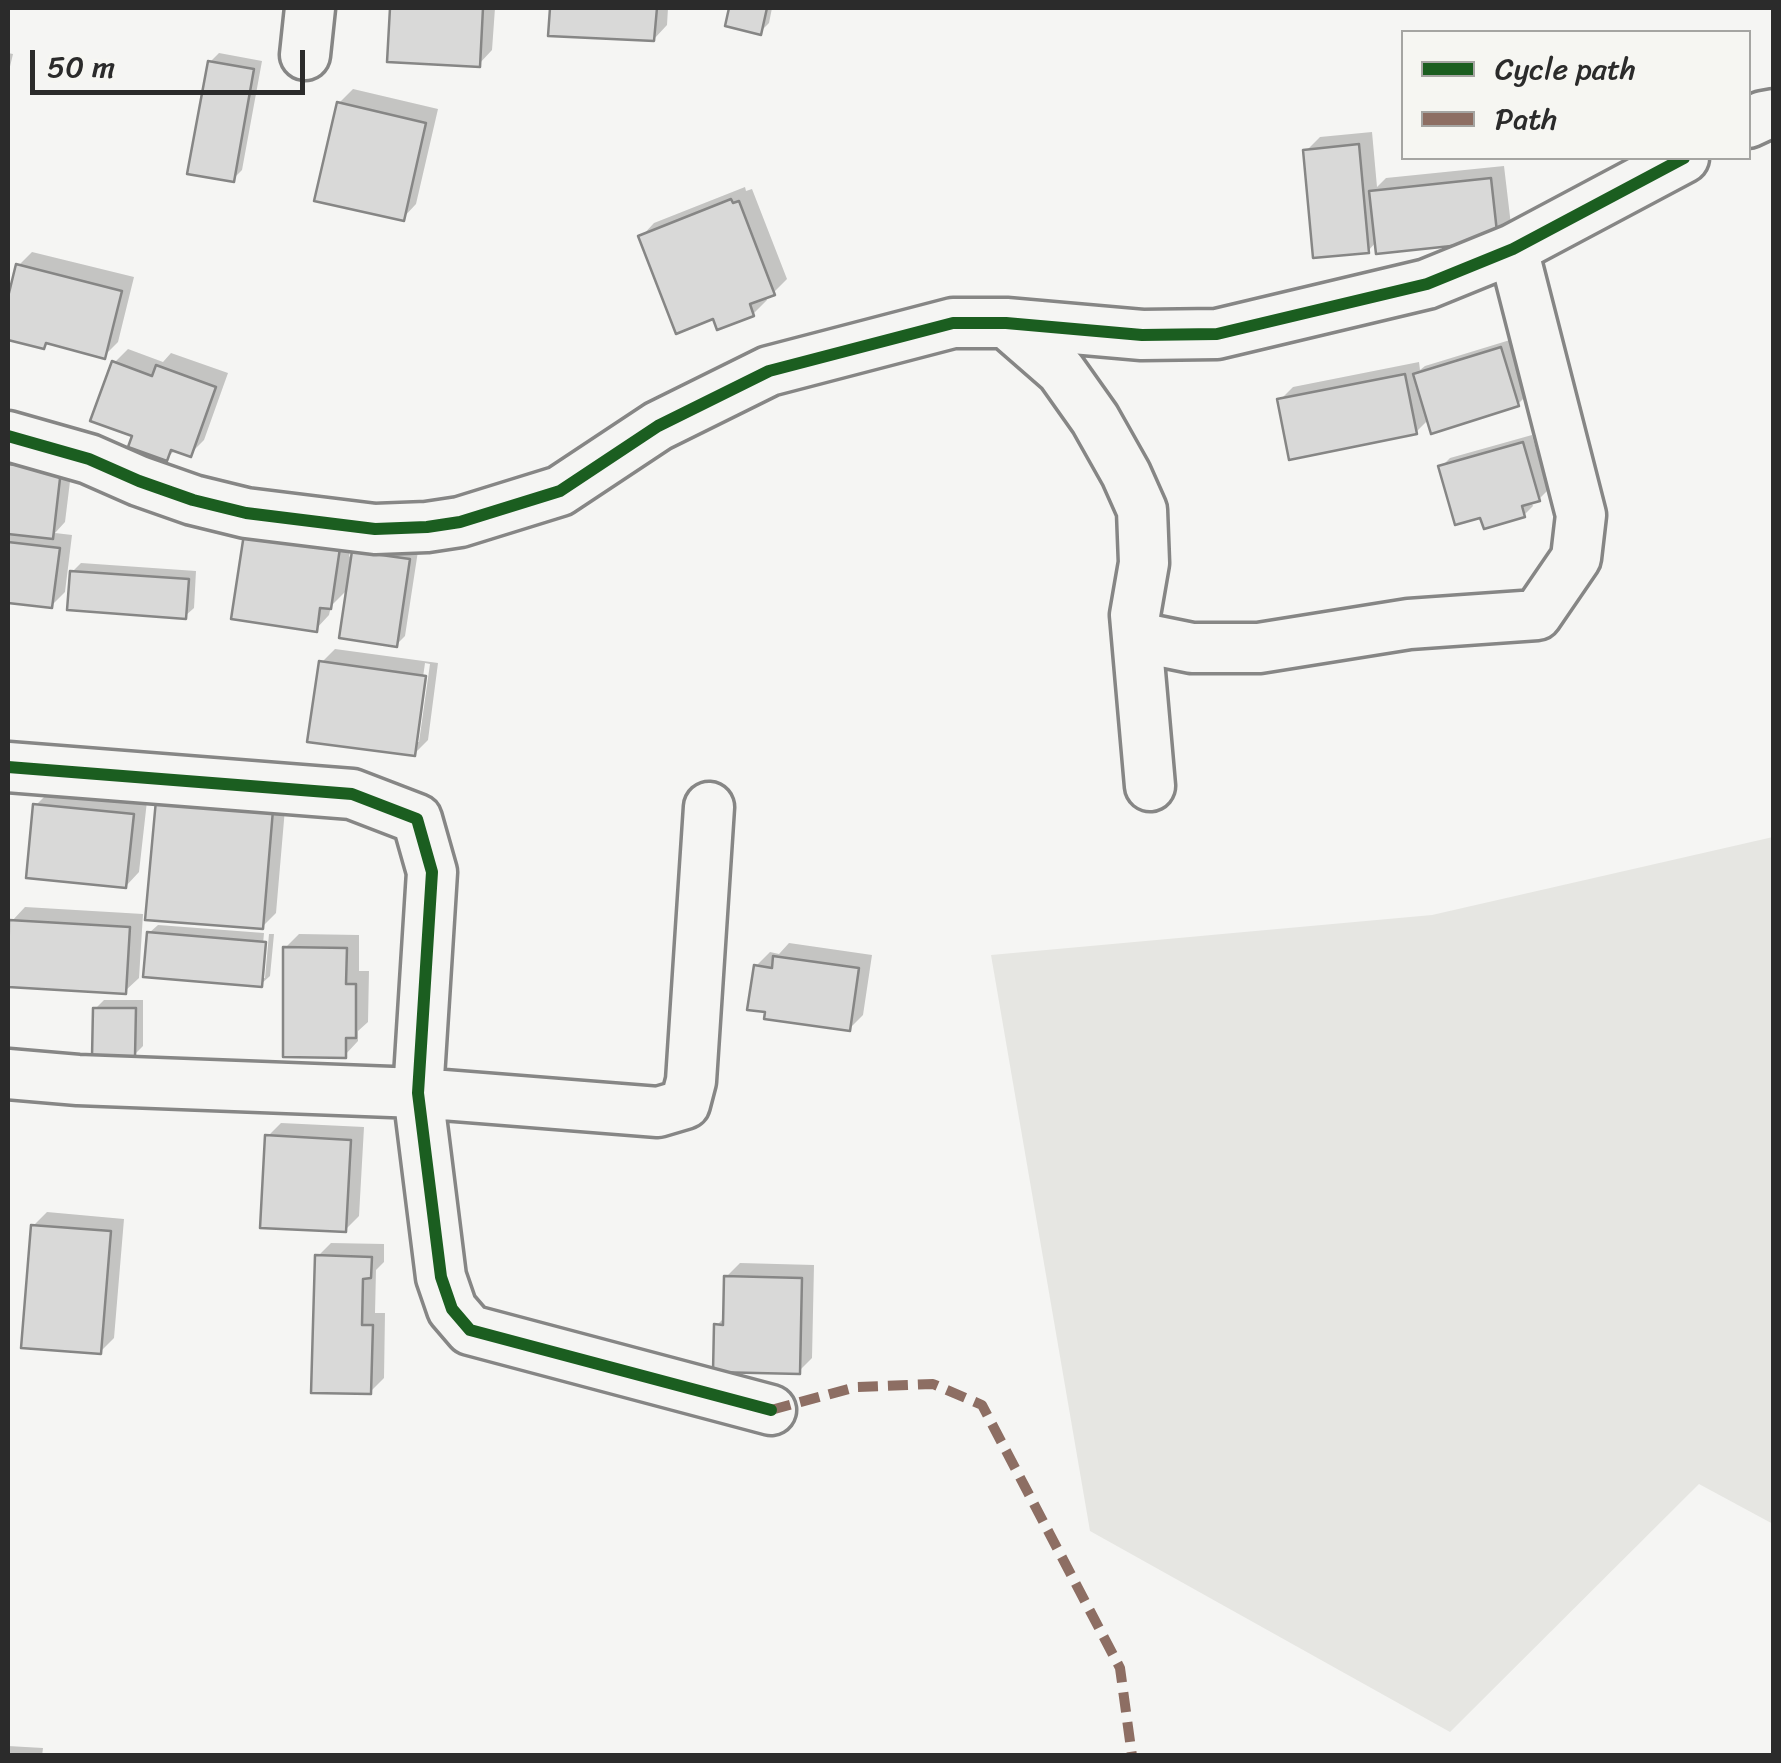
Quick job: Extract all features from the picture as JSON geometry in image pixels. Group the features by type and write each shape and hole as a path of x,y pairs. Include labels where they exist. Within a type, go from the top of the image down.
{"street":[{"path":"305,55 310,8"},
{"path":"8,436 90,459 193,500 246,513 375,529 460,522 560,490 658,426 768,370 954,323 1006,323 1142,335 1217,334 1426,284 1513,249 1680,160"},
{"path":"1138,637 1192,648 1259,648 1409,624 1537,615 1576,558 1581,515 1513,249"},
{"path":"1006,323 1061,371 1095,419 1142,510 1144,563 1135,616 1150,786"},
{"path":"8,767 352,794 417,819 432,872 418,1094 441,1278 452,1309 470,1330 771,1410"},
{"path":"8,1074 418,1094 658,1112 684,1104 691,1081 709,807"}],"shaded area":[{"path":"1773,837 1773,1524 1699,1484 1450,1732 1090,1531 991,955 1432,915"}],"building":[{"path":"390,8 483,8 480,67 387,62"},
{"path":"550,8 657,8 654,41 548,36"},
{"path":"729,8 767,8 761,35 725,26"},
{"path":"208,61 254,69 234,182 187,174"},
{"path":"337,102 426,123 404,221 314,201"},
{"path":"1359,144 1369,253 1313,258 1303,150"},
{"path":"1491,178 1498,241 1376,254 1369,191"},
{"path":"731,199 733,203 739,201 775,295 750,304 754,316 717,330 713,319 676,334 638,236"},
{"path":"16,264 122,291 105,359 46,343 44,349 8,340 8,297"},
{"path":"1501,347 1519,406 1431,434 1413,374"},
{"path":"112,361 152,376 156,365 216,387 191,457 171,450 167,461 128,447 132,436 90,421"},
{"path":"1405,374 1417,434 1289,460 1277,399"},
{"path":"1523,442 1540,501 1522,506 1525,517 1484,529 1480,518 1455,525 1438,466"},
{"path":"8,464 61,470 53,539 8,534"},
{"path":"244,534 340,548 331,609 320,608 317,632 231,619"},
{"path":"8,542 60,548 52,608 8,603"},
{"path":"352,551 410,559 397,647 339,638"},
{"path":"70,571 189,579 186,619 67,610"},
{"path":"319,661 426,676 415,756 307,742"},
{"path":"156,800 273,810 263,929 145,920"},
{"path":"33,804 134,814 126,888 26,878"},
{"path":"9,920 130,927 126,994 8,987"},
{"path":"147,932 266,942 262,987 143,977"},
{"path":"283,947 347,948 346,984 356,984 356,1038 346,1038 346,1058 283,1057"},
{"path":"773,956 859,968 850,1031 764,1019 765,1012 747,1010 754,965 772,968"},
{"path":"93,1008 136,1008 135,1057 92,1057"},
{"path":"265,1135 351,1140 346,1232 260,1228"},
{"path":"31,1225 111,1231 101,1354 21,1348"},
{"path":"315,1255 372,1257 371,1278 363,1279 362,1325 373,1325 371,1394 311,1393"},
{"path":"724,1276 802,1278 800,1374 713,1372 714,1324 723,1325"}],"marked path":[{"path":"771,1410 856,1387 933,1384 982,1405 1120,1668 1132,1756"}],"cycle path":[{"path":"8,436 89,459 193,500 246,513 375,529 460,522 560,491 658,426 769,371 953,323 1006,323 1142,335 1217,334 1427,284 1513,249 1680,160"},
{"path":"8,767 352,794 417,819 432,872 418,1093 441,1277 452,1309 470,1330 771,1410"}]}
